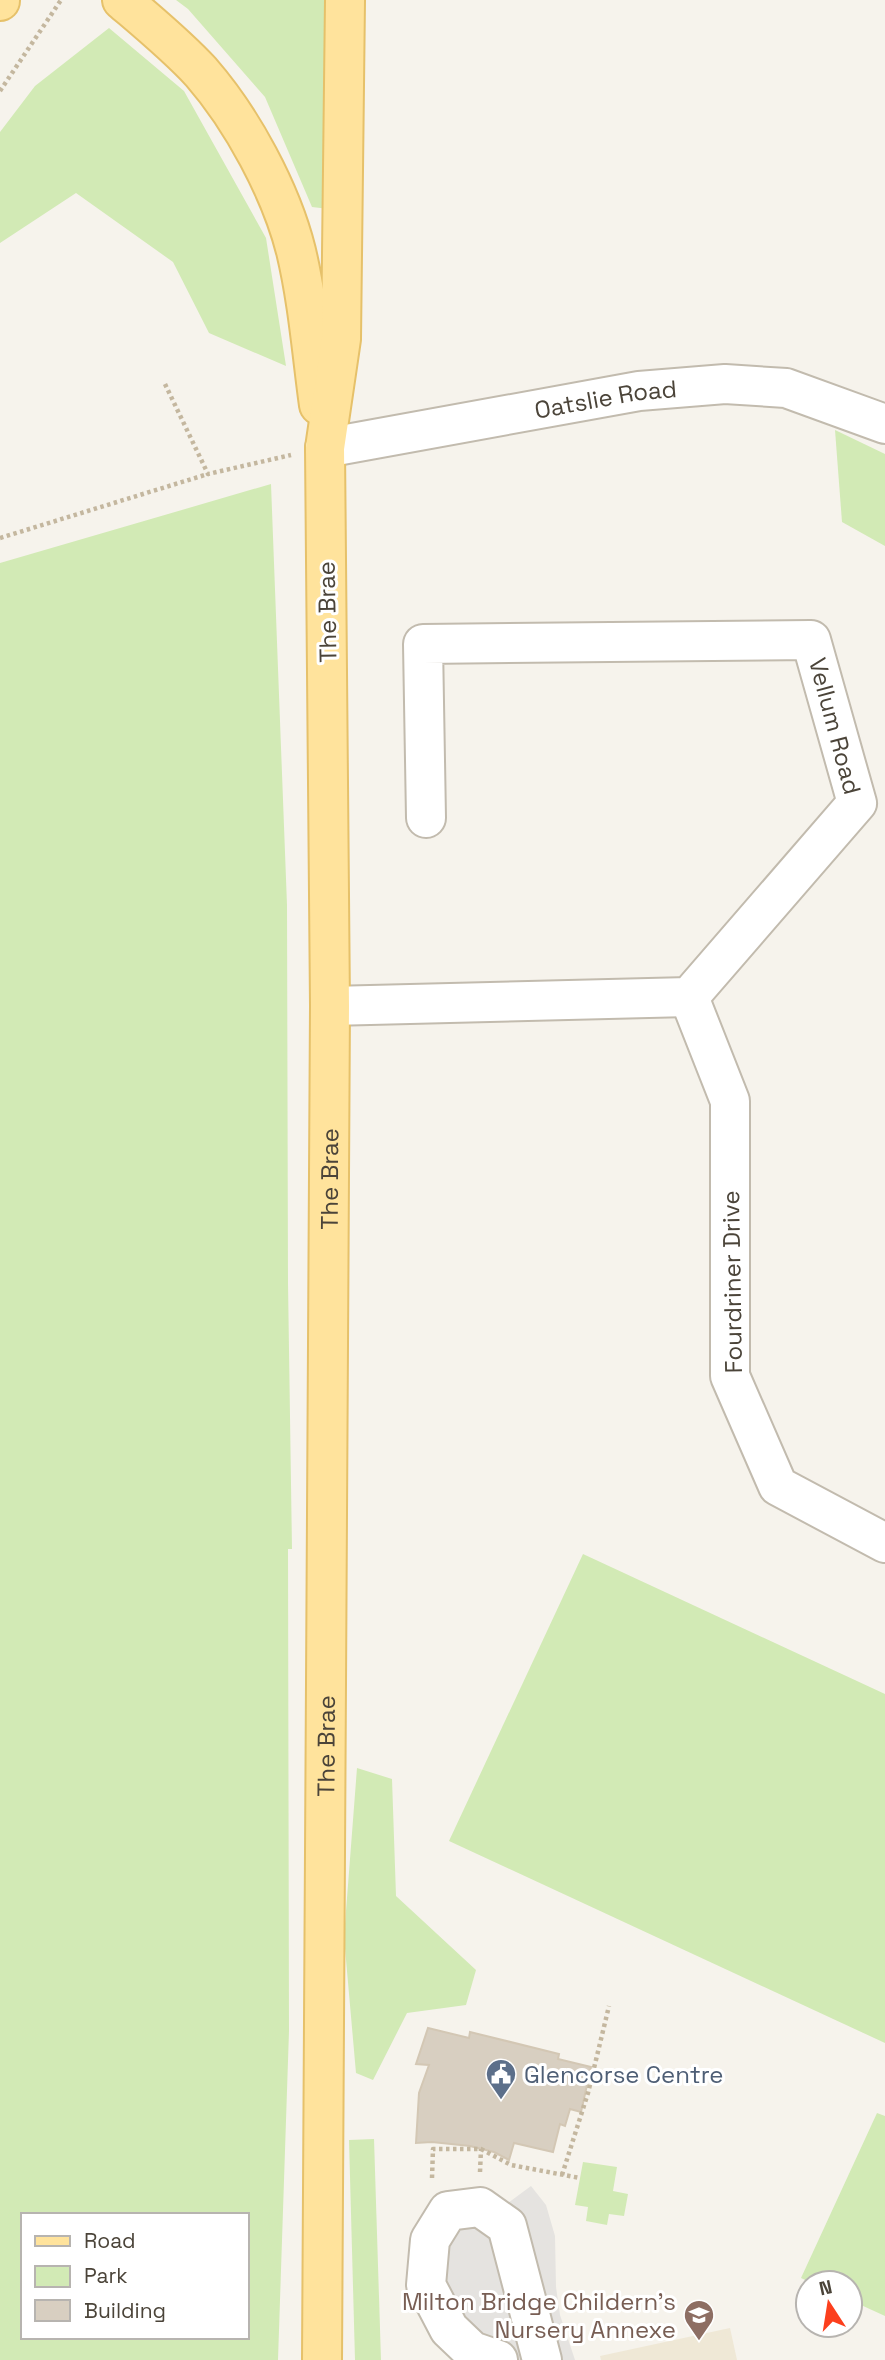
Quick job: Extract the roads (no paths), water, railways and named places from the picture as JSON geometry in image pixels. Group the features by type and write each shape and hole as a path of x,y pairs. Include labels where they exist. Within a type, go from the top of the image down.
{"main road":[{"path":"121,0 163,35 202,73 260,161 295,250 304,295 325,448"},
{"name":"The Brae","path":"322,2360 330,1006 325,448 341,339 345,0"}],"street":[{"name":"Oatslie Road","path":"325,448 639,391 725,384 786,388 885,424"},
{"name":"Vellum Road","path":"426,818 423,643 811,640 871,801 689,997"},
{"path":"330,1006 689,997"},
{"name":"Fourdriner Drive","path":"689,997 730,1101 730,1376 778,1486 885,1543"},
{"path":"498,2360 472,2351 449,2329 426,2285 430,2240 448,2211 480,2207 507,2226 542,2360"}],"place":[{"name":"Glencorse Centre","path":"501,2101"},
{"name":"Milton Bridge Childern's Nursery Annexe","path":"699,2342"}]}
